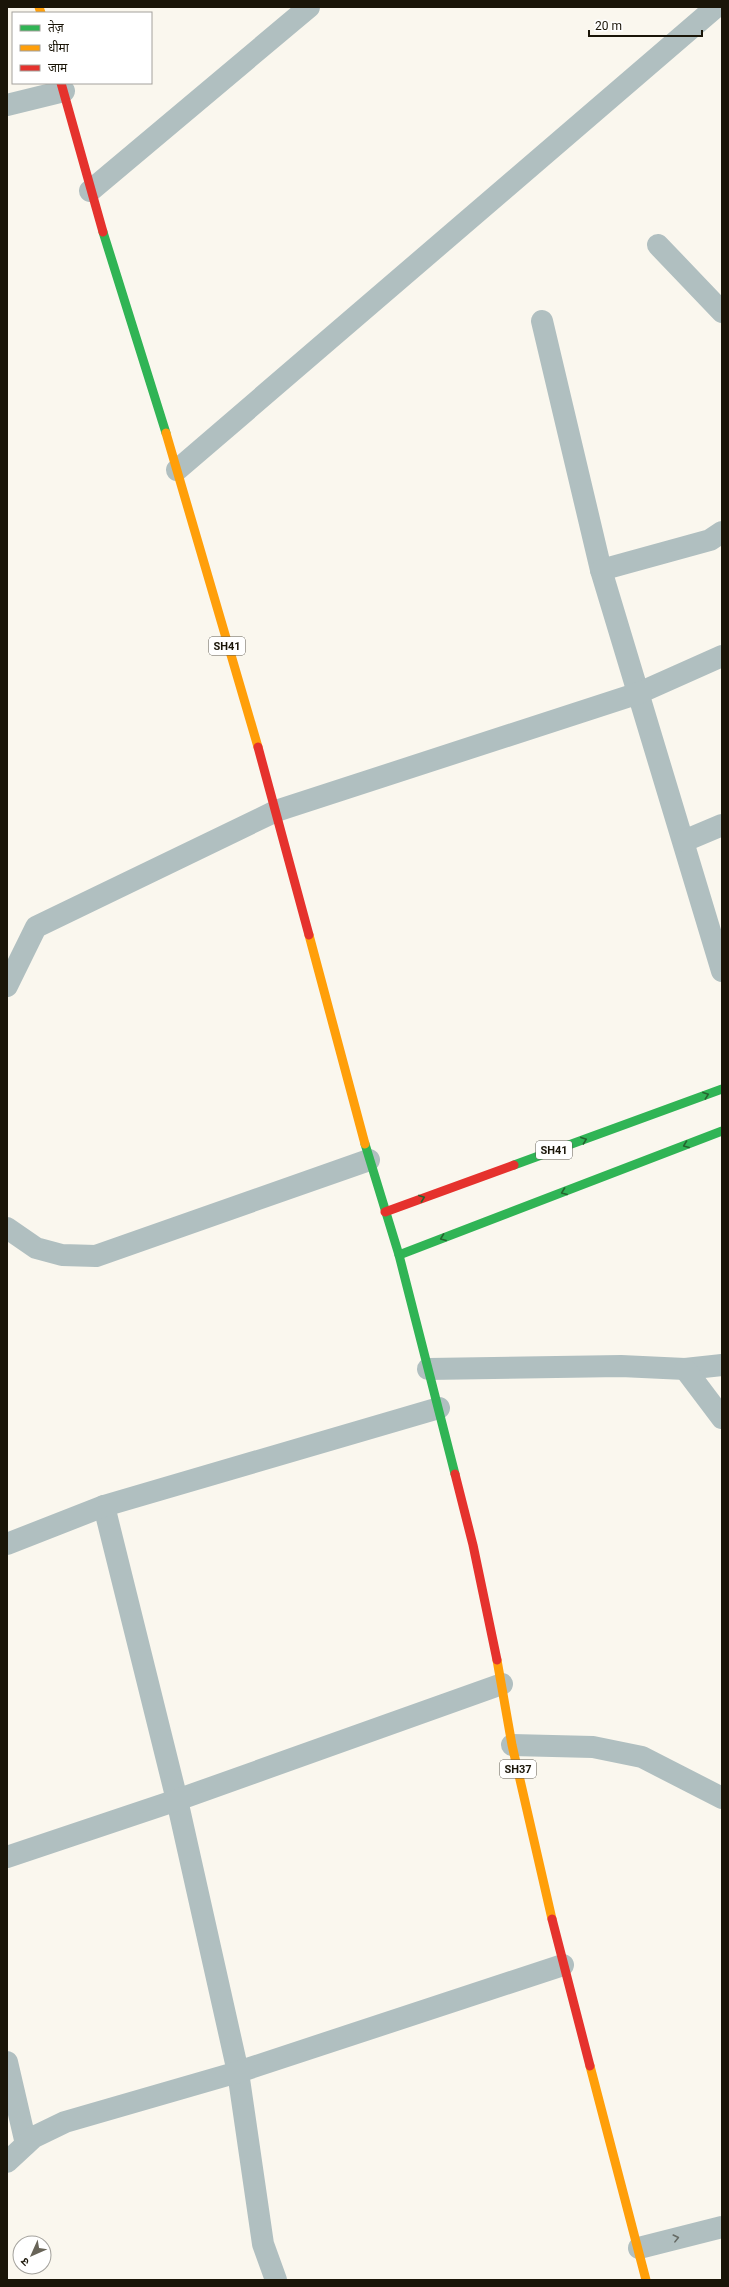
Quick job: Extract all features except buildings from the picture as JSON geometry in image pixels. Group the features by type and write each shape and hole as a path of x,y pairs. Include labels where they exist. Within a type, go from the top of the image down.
{"main road":[{"name":"SH41","path":"63,87 90,191 177,470 276,811 369,1160 399,1255"},
{"name":"SH41","path":"385,1212 722,1089"},
{"path":"399,1255 722,1131"},
{"name":"SH37","path":"399,1255 473,1545 502,1684 512,1745 563,1965 639,2248 646,2280"}],"street":[{"path":"90,191 309,7"},
{"path":"177,470 716,7"},
{"path":"7,105 63,87"},
{"path":"658,245 722,312"},
{"path":"542,321 601,570 684,841 722,972"},
{"path":"601,570 710,540 722,532"},
{"path":"7,986 36,926 276,811 639,693 722,656"},
{"path":"684,841 722,825"},
{"path":"7,1228 36,1248 62,1256 96,1256 369,1160"},
{"path":"428,1369 621,1366 685,1369 722,1365"},
{"path":"685,1369 722,1418"},
{"path":"7,1544 104,1506 439,1408"},
{"path":"104,1506 177,1800 238,2072 263,2244 276,2280"},
{"path":"7,1857 177,1800 502,1684"},
{"path":"512,1745 593,1747 642,1758 722,1798"},
{"path":"7,2162 34,2138 65,2122 238,2072 563,1965"},
{"path":"7,2062 26,2144"},
{"path":"639,2248 722,2228"}],"traffic: fast":[{"path":"103,232 166,433"},
{"path":"514,1165 722,1089"},
{"path":"399,1255 722,1131"},
{"path":"365,1144 399,1255 455,1474"}],"traffic: slow":[{"path":"39,7 41,12"},
{"path":"166,433 258,747"},
{"path":"309,935 365,1144"},
{"path":"497,1660 512,1745 552,1919"},
{"path":"590,2066 646,2280"}],"traffic: jam":[{"path":"61,84 103,232"},
{"path":"258,747 309,935"},
{"path":"385,1212 514,1165"},
{"path":"455,1474 473,1545 497,1660"},
{"path":"552,1919 590,2066"}]}
